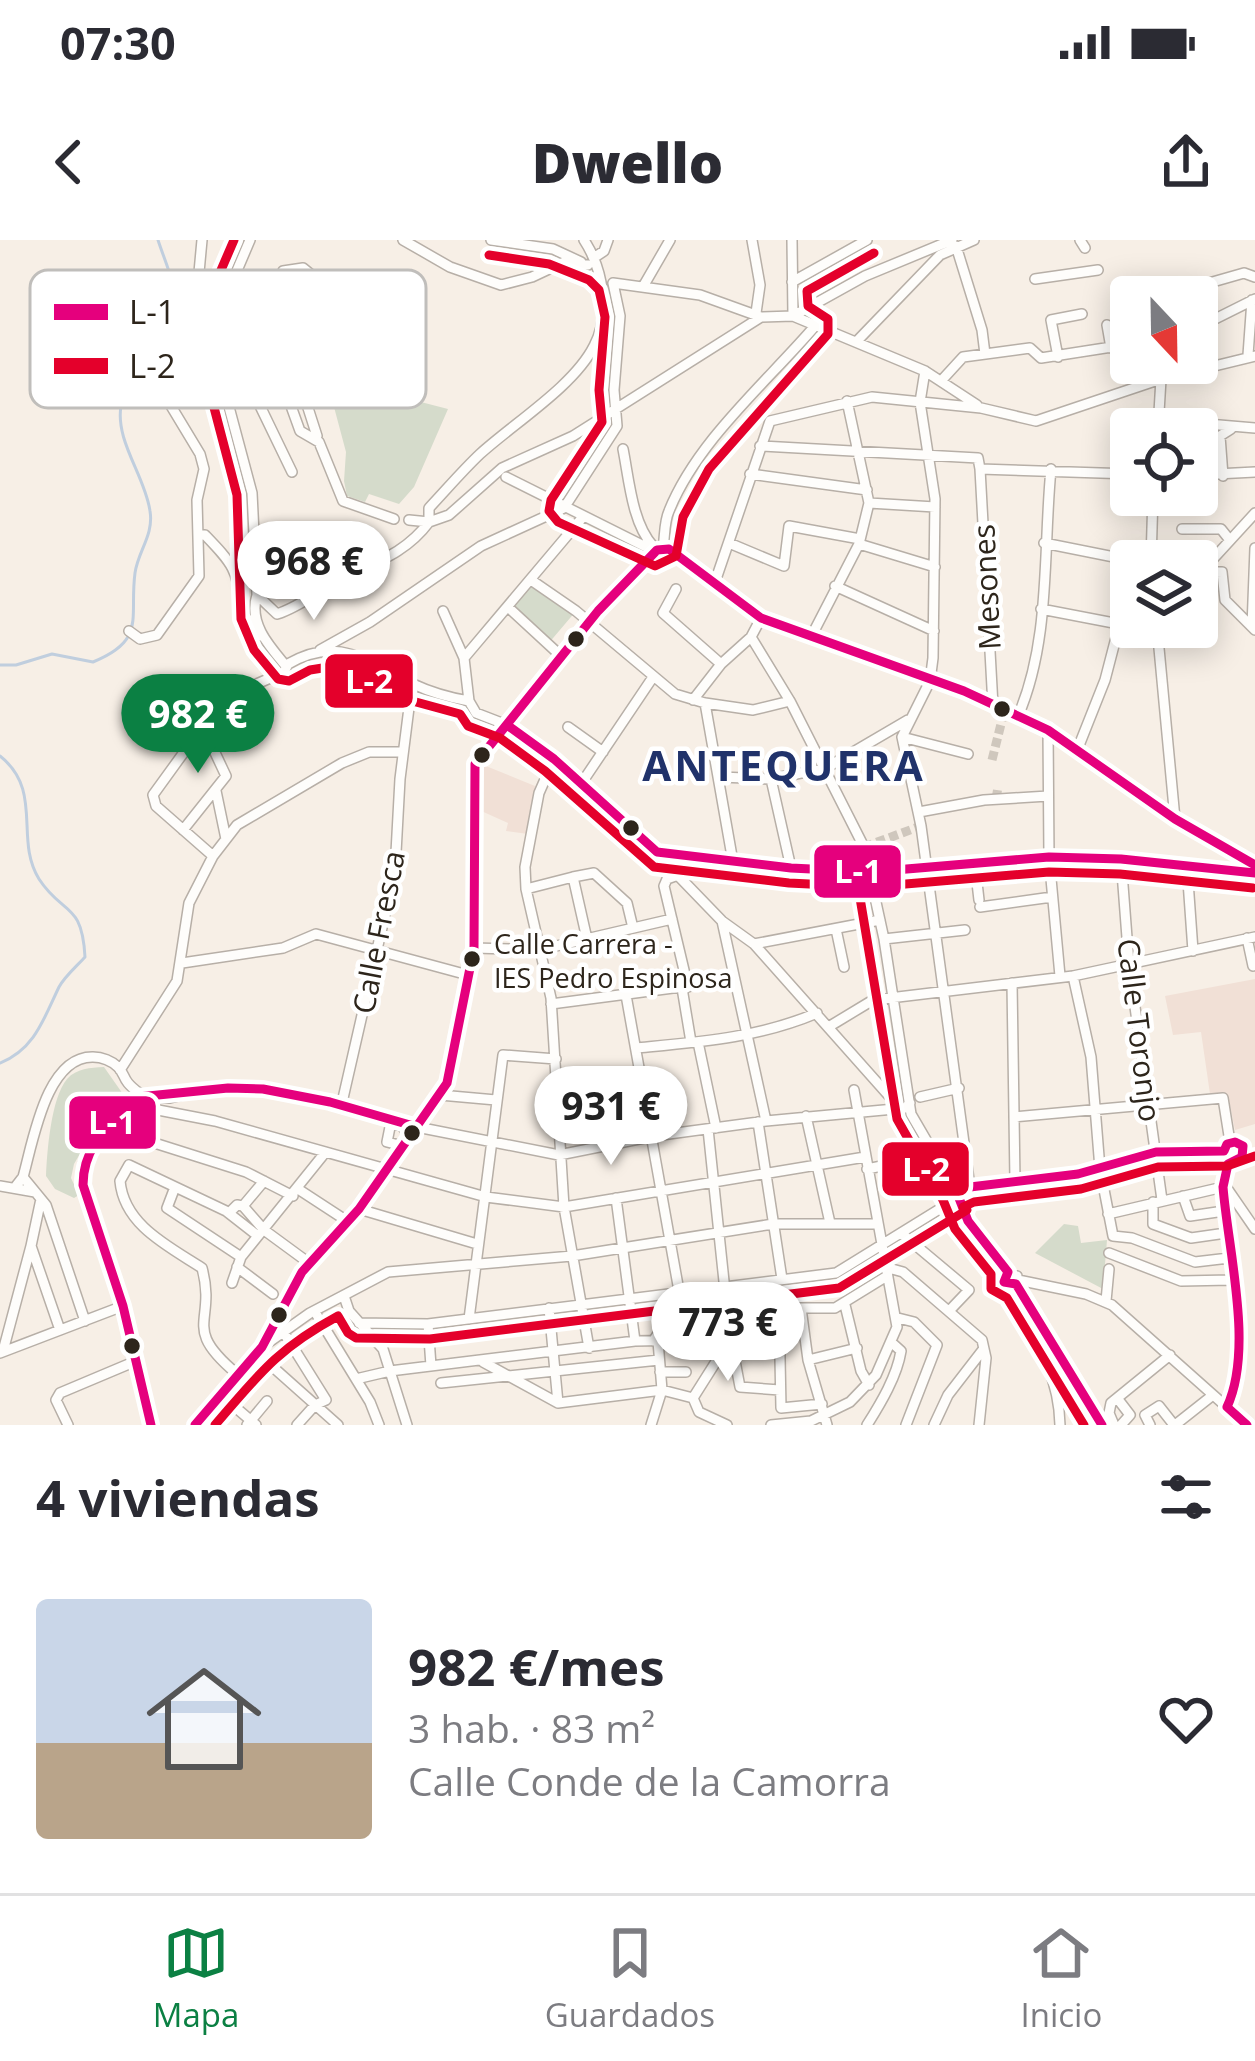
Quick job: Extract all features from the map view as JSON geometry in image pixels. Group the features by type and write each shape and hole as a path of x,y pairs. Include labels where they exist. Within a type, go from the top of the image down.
{"street":[{"path":"198,270 202,240"},
{"path":"237,270 250,240"},
{"path":"403,240 450,267 502,284 564,262 594,263"},
{"path":"188,721 202,709 284,672 286,666 370,622 481,546 564,508 616,430 620,340 613,284 594,263 553,249 491,240"},
{"path":"430,522 429,508 593,349 604,321 594,263 584,240"},
{"path":"594,263 608,240"},
{"path":"644,285 670,240"},
{"path":"752,240 760,285 759,315"},
{"path":"792,240 794,316"},
{"path":"792,282 866,240"},
{"path":"794,316 865,276 974,240"},
{"path":"858,340 953,244"},
{"path":"953,244 986,354"},
{"path":"1035,279 1098,270"},
{"path":"1218,280 1244,273 1255,277"},
{"path":"613,284 700,295 759,315 794,316 926,370 981,408"},
{"path":"1218,318 1253,300 1252,356 1218,365"},
{"path":"1058,357 1051,320 1082,314"},
{"path":"257,595 277,614 382,562 430,522 462,506 502,468 573,436 759,315"},
{"path":"1107,325 1110,342"},
{"path":"259,1349 309,1263 359,1209 450,1075 474,948 475,764 589,622 656,551 668,512 695,464 815,326"},
{"path":"941,381 963,357 1030,348 1040,358 1058,357 1110,348"},
{"path":"926,370 920,401 935,507 934,631 930,681 902,737 919,812 970,1187"},
{"path":"715,585 770,421 872,397 981,408 1036,421 1147,384"},
{"path":"811,638 860,541 869,502 847,401"},
{"path":"172,408 204,469 197,500 201,535"},
{"path":"229,408 252,493 254,603 261,637"},
{"path":"259,408 292,472"},
{"path":"292,408 300,430 319,442 343,501 394,519"},
{"path":"308,408 317,436"},
{"path":"1218,423 1232,428"},
{"path":"1223,476 1222,431 1255,428"},
{"path":"760,446 928,452 978,458 980,469 1110,472"},
{"path":"623,449 644,533 656,551"},
{"name":"Mesones","path":"980,469 993,706"},
{"path":"1018,716 1031,685 1051,469"},
{"path":"1218,476 1255,472"},
{"path":"750,474 867,490"},
{"path":"506,477 582,518 682,559 761,618 1048,730 1255,869"},
{"path":"869,502 935,507"},
{"path":"1218,551 1255,513"},
{"path":"464,658 582,518"},
{"path":"409,520 430,522"},
{"path":"729,543 784,566 789,526 860,541 935,567"},
{"path":"1182,529 1221,529 1229,539"},
{"path":"129,631 140,639 157,635 195,587 200,576 196,536 205,535 240,580 238,608 286,666"},
{"path":"1044,543 1110,556"},
{"path":"1253,628 1255,548"},
{"path":"1218,572 1222,572 1225,600 1253,628"},
{"path":"531,580 675,694 753,710 790,701"},
{"path":"835,586 934,631"},
{"path":"676,589 664,615 721,664"},
{"path":"509,608 561,656"},
{"path":"1041,609 1110,622"},
{"path":"443,611 464,658 469,701 476,713 507,725 554,759 722,921 754,944 911,1106"},
{"path":"733,862 720,777 699,702 721,664 751,637 761,618"},
{"path":"751,637 790,701 864,847 911,1106 968,1221 1008,1272 1004,1280 1106,1301 1247,1425"},
{"path":"1078,748 1113,648"},
{"path":"1159,648 1175,819"},
{"path":"320,650 370,661 412,684 469,701"},
{"path":"581,784 652,677"},
{"name":"Calle Fresca","path":"341,1108 395,871 402,752 412,684"},
{"path":"213,856 156,806 153,795 203,727 237,694"},
{"path":"720,777 771,778 826,768 908,720"},
{"path":"183,830 226,776 203,727"},
{"path":"568,727 603,752"},
{"path":"1048,730 1049,857 1060,976"},
{"path":"902,737 968,754"},
{"path":"130,1104 120,1070 177,981 189,903 226,839 237,825 342,763 369,752 402,752"},
{"path":"554,759 539,793 525,867 526,889 551,1004 564,1207 590,1348"},
{"path":"771,778 791,868"},
{"path":"215,791 226,839"},
{"path":"919,812 984,800 1048,796"},
{"path":"653,851 791,868 871,872 1049,857 1255,869"},
{"path":"678,856 664,861 661,869 712,1129 729,1329 740,1387 780,1390"},
{"name":"Calle Toronjo","path":"1121,860 1129,964 1156,1152 1157,1201"},
{"path":"1187,867 1193,951"},
{"path":"526,889 594,873 627,904 633,928"},
{"path":"976,874 980,904 1052,897"},
{"path":"664,881 678,875"},
{"path":"573,877 586,939"},
{"path":"474,948 539,950 672,919"},
{"path":"754,944 880,920"},
{"path":"722,921 762,1121 765,1174 782,1279"},
{"path":"836,929 844,967"},
{"path":"884,939 965,930"},
{"path":"182,963 283,948 316,934 468,974"},
{"path":"830,1026 873,1000 1073,976 1251,937 1253,966"},
{"path":"1073,976 1091,1057 1100,1169 1111,1233 1195,1262 1229,1258"},
{"path":"551,1004 734,980"},
{"path":"1012,983 1015,1181"},
{"path":"626,995 679,1291 672,1314 655,1341 662,1390 651,1425"},
{"path":"636,1048 747,1036 817,1013"},
{"path":"469,1319 503,1055 556,1059"},
{"path":"85,1321 38,1196 11,1184 51,1085 76,1059 104,1058 129,1085 148,1097 153,1108 486,1197 564,1207 818,1165 935,1155"},
{"path":"557,1090 642,1078"},
{"path":"151,1425 123,1306 83,1185 83,1164 92,1145 138,1096 170,1098 241,1088 285,1092 417,1127 559,1155 654,1136 911,1106 959,1088"},
{"path":"771,1425 827,1421 868,1385 898,1318 880,1246 854,1090"},
{"path":"440,1095 496,1100"},
{"path":"1014,1117 1223,1098 1238,1153"},
{"path":"806,1116 830,1223"},
{"path":"107,1128 295,1192 347,1222"},
{"path":"1227,1407 1234,1400 1240,1367 1223,1184 1238,1153 1255,1137"},
{"path":"359,1323 428,1324 836,1273 970,1187 1100,1169 1156,1152 1238,1153"},
{"path":"232,1282 239,1262 324,1154"},
{"path":"237,1374 208,1350 201,1314 208,1294 202,1268 145,1229 127,1207 120,1181 129,1165 229,1213 309,1263"},
{"path":"243,1206 264,1181"},
{"path":"1108,1214 1223,1184"},
{"path":"1223,1184 1255,1229"},
{"path":"175,1187 167,1208 273,1294"},
{"path":"2,1352 31,1246 38,1196"},
{"path":"1183,1196 1190,1216 1224,1211"},
{"path":"616,1198 634,1341"},
{"path":"1157,1201 1152,1223 1191,1238 1226,1234"},
{"path":"229,1213 243,1206 261,1233"},
{"path":"359,1209 477,1244"},
{"path":"37,1215 49,1217"},
{"path":"195,1425 259,1349 285,1328 388,1272 572,1256 772,1224 876,1224"},
{"path":"901,1233 969,1289 949,1311"},
{"path":"31,1246 60,1330"},
{"path":"1109,1252 1195,1283 1231,1280"},
{"path":"1106,1301 1109,1269"},
{"path":"356,1379 634,1341 688,1340 705,1330 729,1329 779,1309 845,1305 886,1271 903,1272 982,1345 986,1358 979,1425"},
{"path":"1014,1284 1011,1298 1052,1368 1060,1425"},
{"path":"1014,1284 1102,1425"},
{"path":"344,1296 359,1323 383,1349 407,1425"},
{"path":"845,1305 868,1385"},
{"path":"2,1352 123,1306"},
{"path":"549,1308 558,1403"},
{"path":"801,1308 808,1360 827,1421"},
{"path":"779,1309 782,1408 822,1404"},
{"path":"315,1312 380,1425"},
{"path":"278,1315 279,1325 326,1400 297,1425"},
{"path":"898,1318 914,1322 937,1345 906,1425"},
{"path":"428,1324 430,1366"},
{"path":"867,1425 900,1359 901,1351 891,1342"},
{"path":"693,1398 717,1360 734,1345"},
{"path":"934,1425 982,1345"},
{"path":"808,1360 857,1348"},
{"path":"259,1349 338,1425"},
{"path":"1117,1398 1130,1415 1118,1425 1109,1408 1117,1398 1171,1355"},
{"path":"68,1425 56,1400 60,1393 136,1360"},
{"path":"479,1360 558,1403 662,1390 693,1398"},
{"path":"441,1384 660,1366 686,1372"},
{"path":"1150,1425 1145,1415 1159,1406 1180,1424 1213,1394"},
{"path":"221,1395 251,1424 267,1401"},
{"path":"693,1398 699,1412 728,1425"}],"shaded area":[{"path":"481,764 535,786 528,834 506,831 508,823 479,810"},
{"path":"1255,979 1255,1124 1235,1130 1228,1095 1210,1094 1201,1032 1173,1035 1165,996"}],"green space":[{"path":"426,403 448,409 414,487 399,504 369,494 365,502 347,496 346,452 334,408 426,408"},
{"path":"531,580 576,611 548,644 509,608"},
{"path":"104,1067 125,1097 89,1138 74,1164 71,1178 79,1195 74,1198 55,1189 46,1176 54,1112 71,1075"},
{"path":"1064,1224 1078,1226 1081,1243 1107,1240 1103,1289 1035,1253"}],"waterway":[{"path":"158,240 168,270"},
{"path":"0,665 52,654 93,662 110,654 128,636 135,573 151,520 122,432 121,408"},
{"path":"0,756 21,784 32,864 48,891 75,917 85,957 62,983 30,1041 0,1063"}],"tunnel":[{"path":"992,760 1002,720"},
{"path":"996,799 998,787"},
{"path":"864,847 921,826"}],"transit line":[{"name":"L-2","path":"221,270 234,240"},
{"name":"L-2","path":"489,255 549,264 589,280 599,290 605,317 599,390 602,422 551,500 549,511 558,522 655,566 676,556 683,517 709,469 828,334 828,319 808,306 807,291 874,253"},
{"name":"L-2","path":"214,408 237,495 241,619 254,650 278,679 289,681 310,670 335,666 416,702 460,714 468,726 500,738 545,771 654,867 870,887 1049,872 1253,888"},
{"name":"L-1","path":"195,1425 262,1347 302,1272 359,1209 447,1083 474,948 475,764 598,611 657,550 669,549 761,618 964,691 1048,730 1175,819 1255,865"},
{"name":"L-1","path":"507,725 554,759 657,852 871,872 1049,857 1255,873"},
{"name":"L-2","path":"856,874 897,1119 955,1229 991,1274 991,1289 1007,1298 1084,1425"},
{"name":"L-1","path":"151,1425 123,1306 83,1185 88,1158 109,1126 138,1097 228,1088 263,1089 330,1102 417,1127"},
{"name":"L-1","path":"1102,1425 1016,1284 1004,1282 1008,1272 968,1221 957,1193 970,1187 1078,1174 1156,1152 1224,1151 1235,1142 1243,1146"},
{"name":"L-1","path":"1243,1146 1242,1157 1228,1164 1223,1187 1239,1329 1235,1383 1227,1407 1247,1425"},
{"name":"L-2","path":"963,1207 1081,1189 1158,1167 1227,1166 1255,1156"},
{"name":"L-2","path":"215,1425 284,1352 338,1316 356,1338 430,1339 839,1288 967,1210"}],"place":[{"name":"Calle Carrera - IES Pedro Espinosa","path":"472,959"}],"district":[{"name":"ANTEQUERA","path":"784,764"}]}
